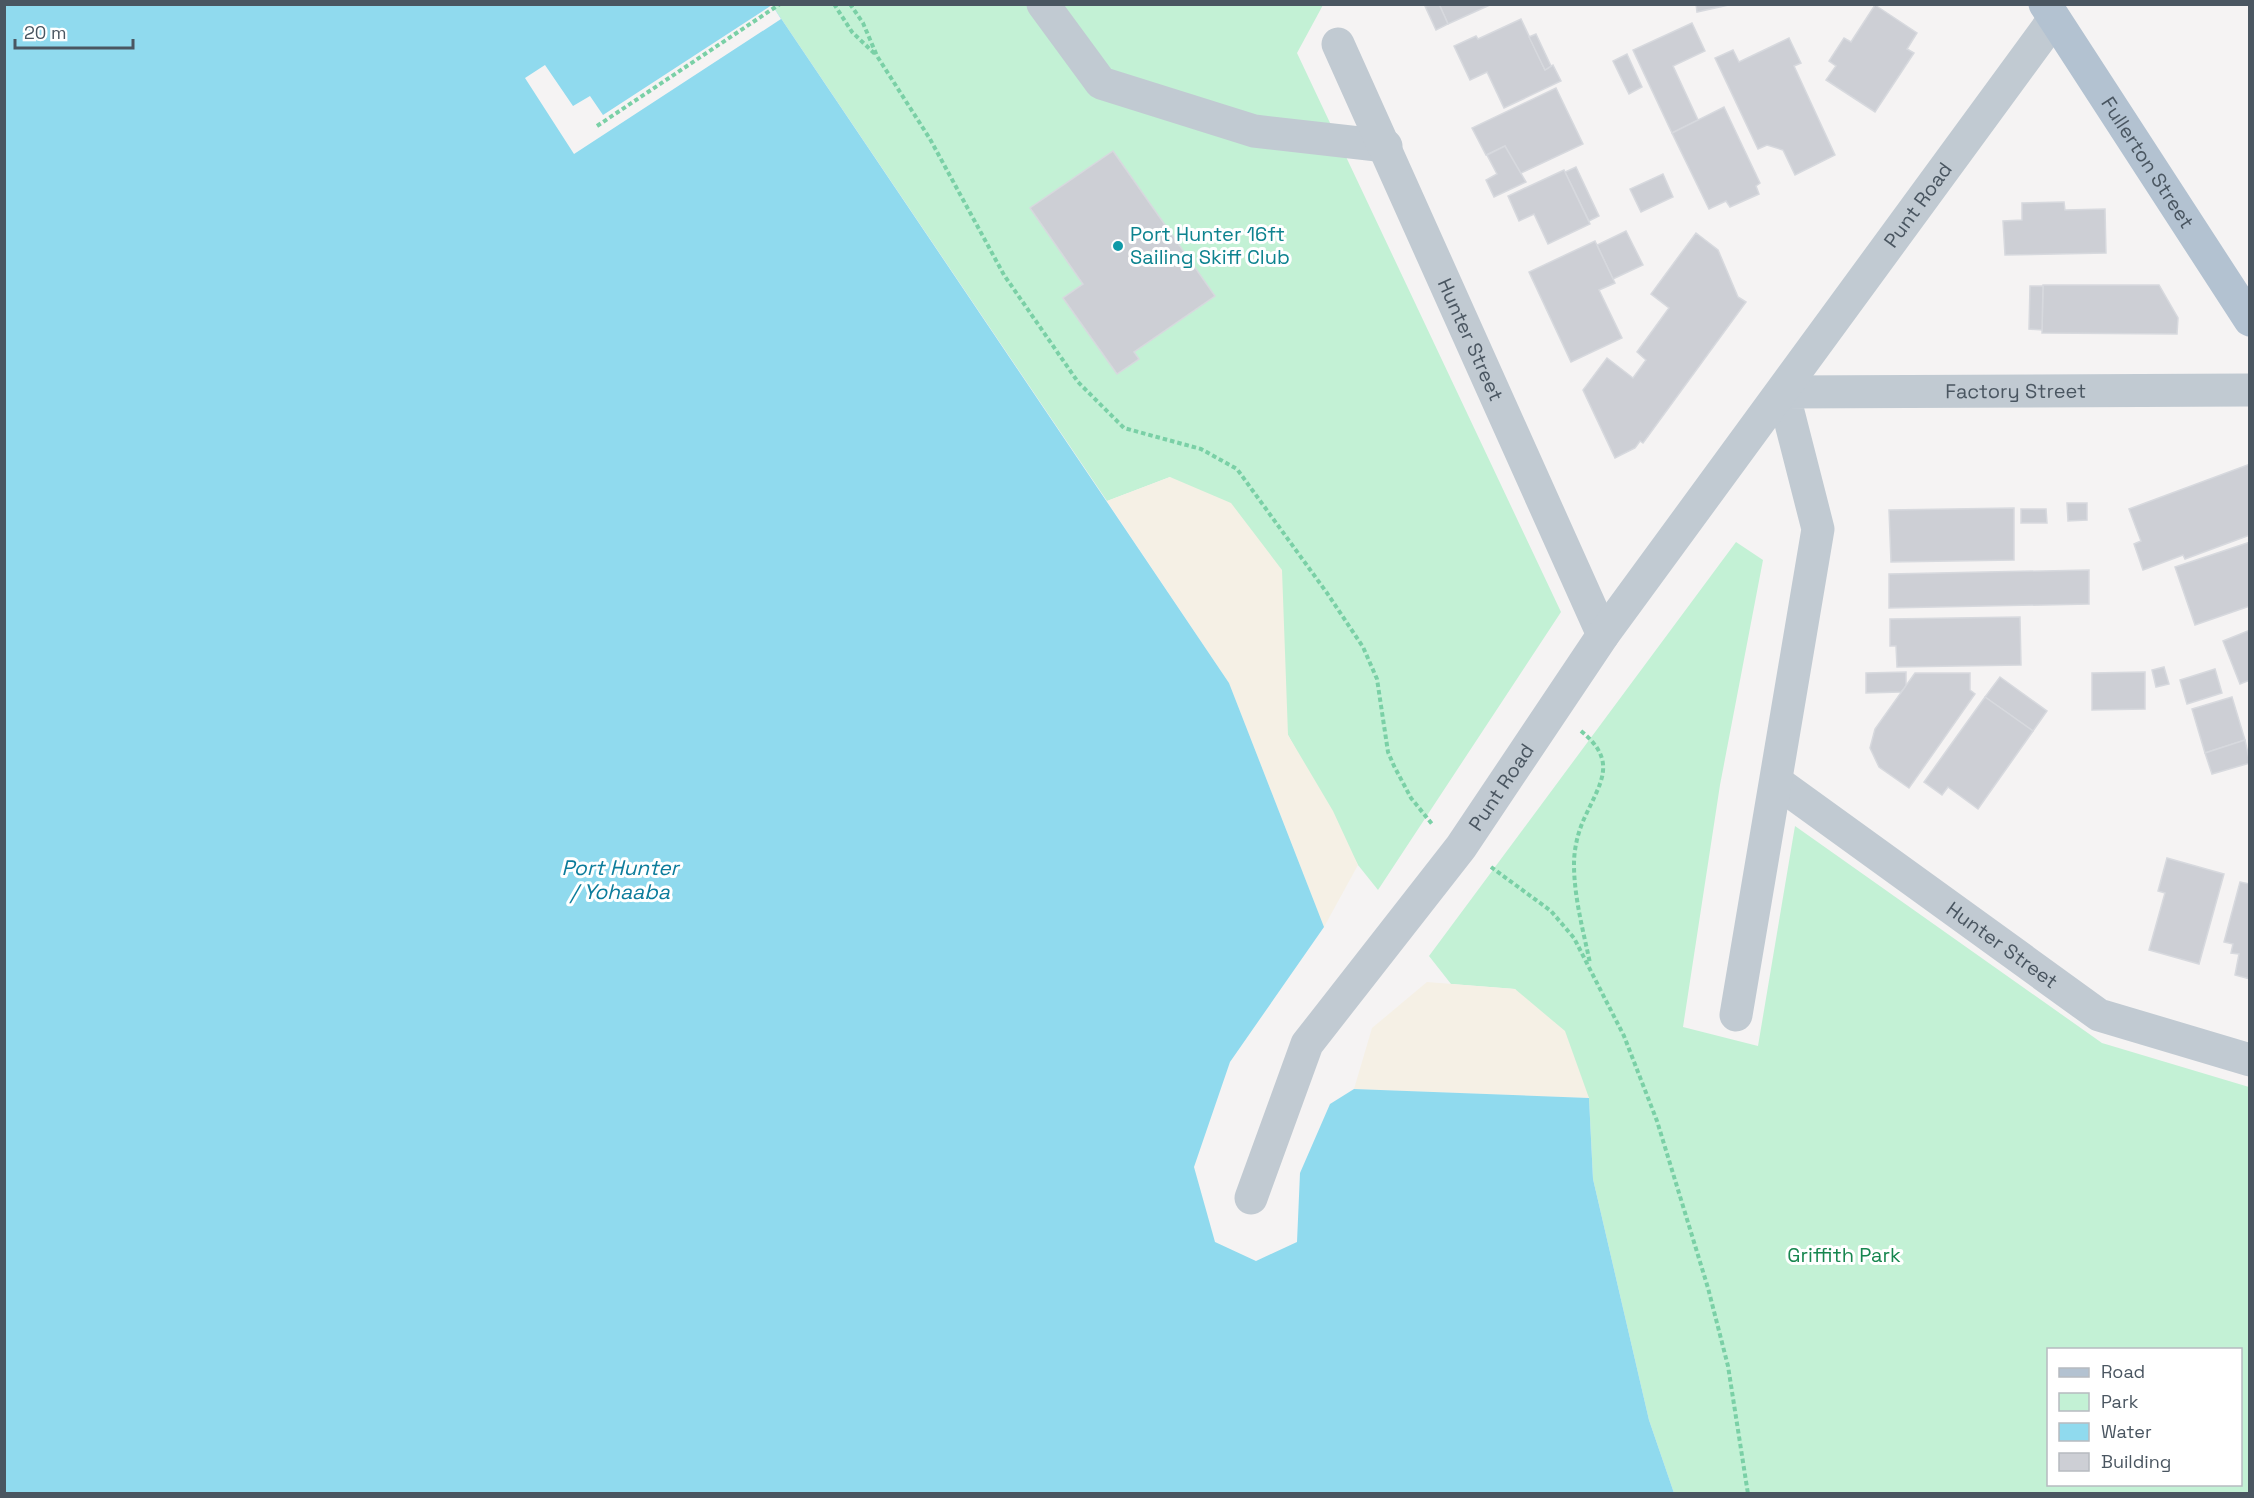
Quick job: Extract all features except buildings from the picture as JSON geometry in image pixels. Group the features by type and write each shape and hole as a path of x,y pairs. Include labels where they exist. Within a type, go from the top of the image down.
{"main road":[{"name":"Fullerton Street","path":"2050,12 2250,320"}],"street":[{"path":"1043,4 1101,83 1254,131 1386,146"},
{"name":"Punt Road","path":"1251,1198 1307,1044 1461,847 1555,710 1603,635 1783,392 2050,12"},
{"name":"Hunter Street","path":"1338,44 1386,146 1603,635"},
{"name":"Factory Street","path":"1783,392 2250,390"},
{"path":"1736,1015 1818,530 1783,392"},
{"name":"Hunter Street","path":"1777,782 2099,1015 2250,1060"}],"path":[{"path":"597,126 780,4"},
{"path":"834,4 852,32 877,56"},
{"path":"850,4 863,23 877,56 930,139 1004,275 1078,382 1124,428 1201,449 1237,469 1363,647 1377,679 1388,752 1402,783 1422,814 1461,847 1551,911 1574,938 1624,1035 1657,1121 1695,1242 1728,1366 1748,1494"},
{"path":"1555,710 1596,743 1603,757 1604,772 1582,822 1574,862 1575,886 1590,967"}],"green space":[{"path":"772,5 1323,5 1297,53 1561,612 1378,890 1358,865 1288,735 1170,477 1107,501"},
{"name":"Griffith Park","path":"1736,542 1763,560 1720,785 1683,1027 1758,1046 1795,826 2102,1043 2249,1087 2249,1493 1674,1493 1649,1420 1593,1179 1589,1098 1515,989 1451,984 1429,956"}],"sand":[{"path":"1170,477 1231,503 1282,570 1288,735 1333,811 1358,865 1324,927 1229,683 1107,501"},
{"path":"1427,982 1515,989 1565,1031 1589,1098 1354,1089 1372,1028"}],"water":[{"name":"Port Hunter / Yohaaba","path":"5,5 772,5 1229,683 1324,927 1230,1062 1194,1167 1215,1242 1256,1261 1297,1242 1300,1173 1330,1104 1354,1089 1589,1098 1593,1179 1649,1420 1674,1493 5,1494"}],"pier":[{"path":"772,5 781,19 574,154 525,78 545,65 573,106 590,96 603,115"}],"place":[{"name":"Port Hunter 16ft Sailing Skiff Club","path":"1118,246"}]}
